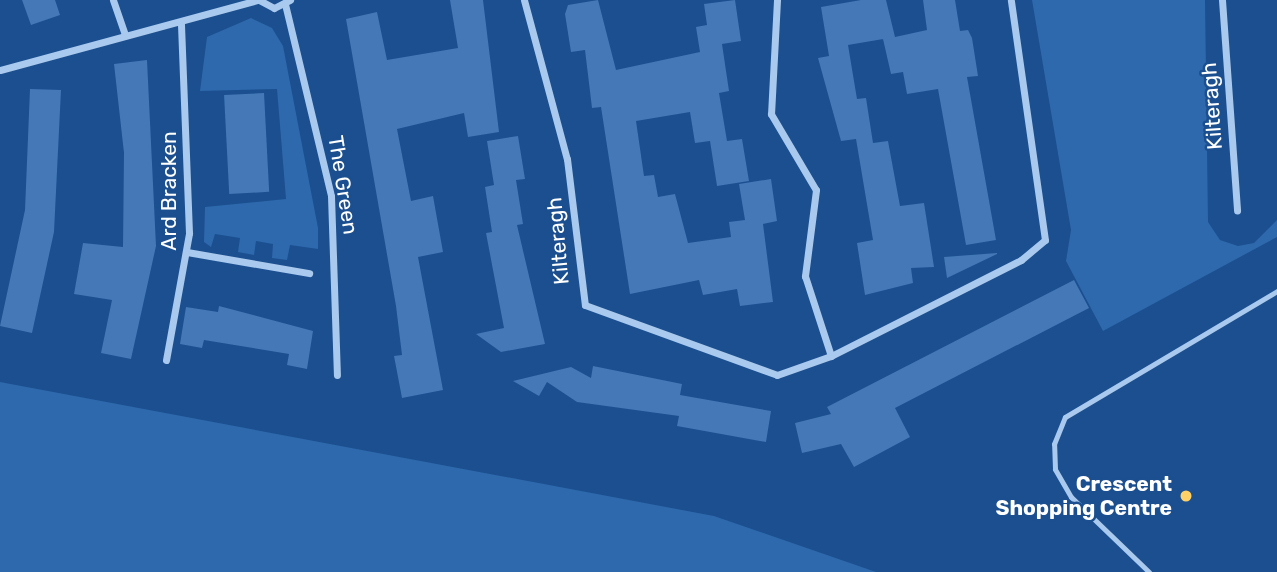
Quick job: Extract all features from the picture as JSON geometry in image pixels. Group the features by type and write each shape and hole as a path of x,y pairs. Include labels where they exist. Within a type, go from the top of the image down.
{"street":[{"path":"113,0 125,35"},
{"path":"0,70 258,0 274,8 287,2"},
{"name":"Kilteragh","path":"524,0 567,159 584,305 769,374 831,356 1029,256 1045,240 1011,0"},
{"path":"777,0 771,114 816,190 805,276 831,356"},
{"name":"Kilteragh","path":"1222,0 1237,209"},
{"name":"The Green","path":"287,2 331,195 337,375"},
{"name":"Ard Bracken","path":"166,360 187,252 190,184 181,22"},
{"path":"187,252 309,273"}],"lane":[{"path":"1149,572 1071,497 1055,469 1055,444 1065,417 1277,291"}],"shaded area":[{"path":"1032,0 1205,0 1208,222 1220,240 1238,246 1254,243 1277,220 1277,237 1103,331 1066,261 1071,230"},
{"path":"251,18 272,28 283,46 318,228 318,249 290,245 287,260 272,258 273,244 256,241 254,255 238,252 240,238 215,234 211,247 204,242 205,207 286,199 277,89 200,91 207,37"},
{"path":"0,382 714,516 876,572 0,572"}],"building":[{"path":"22,0 55,0 60,15 31,25"},
{"path":"450,0 483,0 499,132 468,137 464,113 397,129 411,201 433,196 443,252 418,257 443,390 402,398 394,356 402,355 396,306 346,19 377,12 387,60 458,48"},
{"path":"598,0 616,70 700,52 696,27 707,25 704,4 735,0 741,41 722,44 729,91 719,93 727,141 742,139 749,181 717,186 710,141 695,143 690,112 636,121 644,176 654,175 658,197 675,194 688,243 731,237 729,222 745,220 739,184 771,179 777,221 763,224 773,302 740,306 737,289 703,295 699,280 630,294 601,107 592,108 585,50 571,52 565,14 568,5"},
{"path":"861,0 886,0 895,37 927,30 923,0 955,0 960,31 968,30 972,38 978,76 967,77 996,240 966,245 938,89 907,94 903,72 891,74 883,39 848,45 857,99 866,98 873,143 888,141 900,206 924,203 934,267 911,268 913,283 865,295 857,243 873,240 856,139 841,141 818,58 829,56 821,7"},
{"path":"147,60 156,246 131,359 101,353 112,300 74,294 83,243 123,247 124,153 114,64"},
{"path":"30,89 61,90 54,232 32,333 0,326 25,210"},
{"path":"264,93 269,192 229,194 224,95"},
{"path":"518,136 525,179 516,180 523,224 517,225 545,344 501,352 476,334 504,328 486,233 492,232 485,187 494,185 487,141"},
{"path":"997,254 947,278 944,257"},
{"path":"1074,280 1089,308 895,408 910,437 854,467 841,444 802,453 795,423 831,414 827,407"},
{"path":"219,306 313,331 307,369 287,365 289,354 204,340 202,348 180,344 186,307 218,312"},
{"path":"593,366 682,384 680,395 771,411 766,442 677,426 679,416 577,402 547,382 539,396 513,381 571,367 591,378"}],"place":[{"name":"Crescent Shopping Centre","path":"1186,496"}]}
